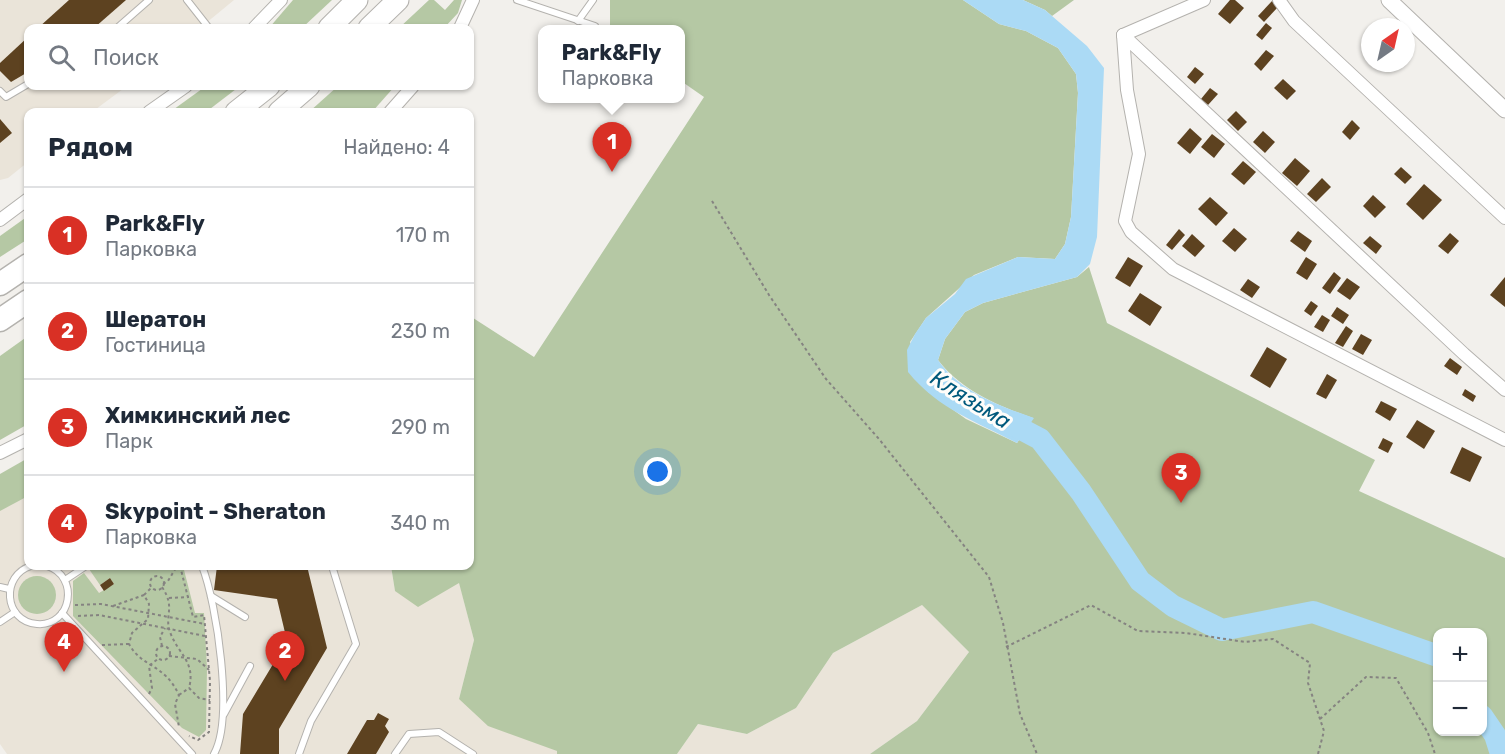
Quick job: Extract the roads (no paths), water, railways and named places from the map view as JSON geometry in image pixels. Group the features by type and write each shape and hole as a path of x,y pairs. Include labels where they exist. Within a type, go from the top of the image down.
{"highway":[{"path":"333,24 357,0"},
{"path":"373,24 398,0"},
{"path":"241,108 264,90"},
{"path":"284,108 304,90"},
{"path":"0,284 24,268"},
{"path":"0,320 24,304"}],"street":[{"path":"258,24 281,0"},
{"path":"462,24 473,0"},
{"path":"1123,35 1204,0"},
{"path":"1279,0 1293,21 1505,218"},
{"path":"1389,0 1505,110"},
{"path":"1123,35 1505,390"},
{"path":"1123,35 1127,90 1139,154 1125,221 1131,231 1173,269 1505,440"},
{"path":"155,108 180,90"},
{"path":"394,108 409,90"},
{"path":"0,220 24,202"},
{"path":"0,453 24,441"}],"lane":[{"path":"122,24 149,0"},
{"path":"187,0 206,24"},
{"path":"517,0 592,25"},
{"path":"578,21 593,0"},
{"path":"0,91 6,97 24,86"},
{"path":"24,570 18,573 9,589 11,605 22,619 38,624 47,623 63,615 67,606 69,593 65,580 54,570"},
{"path":"65,580 80,570"},
{"path":"203,570 216,618 224,715 220,744 214,754"},
{"path":"299,754 311,721 356,644 333,570"},
{"path":"0,587 9,589"},
{"path":"211,596 245,617"},
{"path":"0,622 15,612"},
{"path":"63,615 192,754"},
{"path":"224,715 250,666"},
{"path":"395,754 409,734 440,732 473,754"}],"water":[{"path":"963,0 1023,0 1045,10 1087,46 1104,68 1097,237 1090,264 1077,277 983,303 965,312 945,339 938,360 968,389 994,403 1034,418 1017,443 959,413 932,396 908,372 907,350 926,318 955,294 966,279 1018,257 1055,259 1065,244 1071,217 1078,93 1076,74 1058,48 1026,31 999,24"}],"waterway":[{"name":"Клязьма","path":"998,417 1040,439 1081,492 1140,581 1173,606 1222,630 1313,612 1433,654"},
{"name":"Клязьма","path":"1487,723 1495,735 1501,754"}],"place":[{"name":"Park&Fly","path":"612,172"},
{"name":"Химкинский лес","path":"1181,503"},
{"name":"Skypoint - Sheraton","path":"64,672"},
{"name":"Шератон","path":"285,681"}]}
